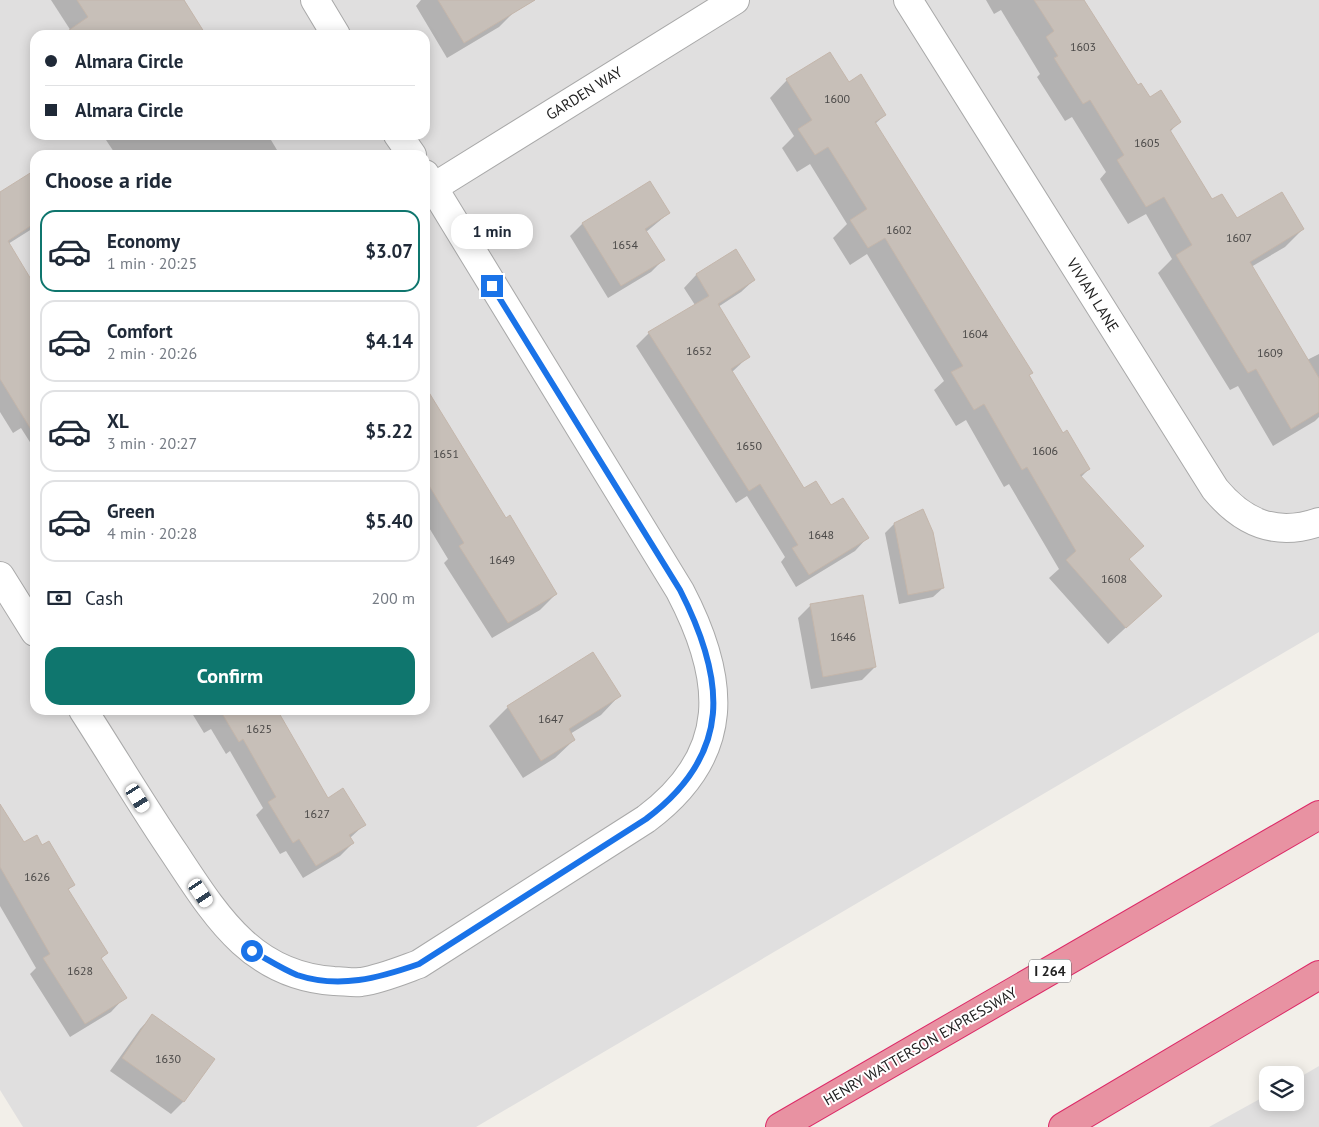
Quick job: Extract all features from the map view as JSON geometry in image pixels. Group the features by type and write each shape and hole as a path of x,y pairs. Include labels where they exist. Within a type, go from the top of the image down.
{"highway":[{"name":"HENRY WATTERSON EXPRESSWAY","path":"780,1127 1319,815"},
{"path":"1063,1127 1201,1047 1319,975"},
{"path":"1201,1047 1319,991"}],"street":[{"path":"315,0 333,30"},
{"name":"GARDEN WAY","path":"430,179 735,0"},
{"name":"VIVIAN LANE","path":"908,0 1215,489 1229,506 1247,519 1273,528 1305,527 1319,522"},
{"path":"86,715 147,813 201,893 238,939 252,951 296,974 316,980 358,982 380,978 419,964 646,819 670,802 689,780 706,747 713,719 714,700 707,651 694,617 680,590 461,236 430,182"},
{"path":"0,576 30,624"}],"shaded area":[{"path":"0,0 1319,0 1319,632 476,1127 23,1127 0,1090"},
{"path":"1319,1066 1319,1127 1209,1127 1259,1099 1259,1111 1304,1111 1304,1075"}],"building":[{"path":"77,0 184,0 203,30 69,30 88,17"},
{"path":"438,0 535,0 464,43"},
{"path":"1034,0 1084,0 1138,85 1141,83 1150,97 1161,90 1181,122 1170,130 1212,199 1222,194 1237,218 1282,192 1304,229 1250,262 1319,378 1319,412 1291,429 1256,369 1248,373 1176,255 1192,245 1164,197 1146,207 1117,160 1124,155 1090,100 1083,104 1054,58 1058,56 1046,37 1054,31"},
{"path":"830,52 849,82 861,74 886,115 875,122 1033,373 1029,375 1063,433 1067,430 1090,469 1080,475 1144,546 1129,559 1162,596 1126,628 1066,560 1076,551 1027,467 1022,470 984,404 974,410 951,372 963,366 885,238 868,248 850,220 867,209 828,147 815,155 798,129 812,120 786,79"},
{"path":"30,173 30,226 8,241 30,278 30,428 0,379 0,192"},
{"path":"650,181 670,213 645,229 665,260 621,286 582,223"},
{"path":"736,249 755,280 718,304 750,357 731,369 804,488 816,481 831,505 843,498 869,538 809,575 792,548 798,545 760,484 749,491 648,332 709,296 696,274"},
{"path":"430,394 506,518 510,515 557,594 508,623 459,546 464,543 430,487"},
{"path":"923,509 933,532 944,588 908,595 894,523"},
{"path":"863,595 876,667 823,677 810,604"},
{"path":"593,652 621,696 569,729 575,740 541,761 507,706"},
{"path":"223,715 280,715 328,798 343,788 366,825 349,835 354,843 316,866 299,839 293,843 268,802 276,797 243,739 239,742"},
{"path":"0,804 24,842 37,835 42,845 49,841 75,885 68,889 108,953 101,958 127,998 85,1024 43,958 50,954 0,867"},
{"path":"152,1014 215,1059 184,1102 122,1058"}],"route":[{"path":"252,951 296,974 316,980 358,982 380,978 419,964 670,802 689,780 706,747 713,719 714,690 707,651 694,617 680,590 492,286"}]}
